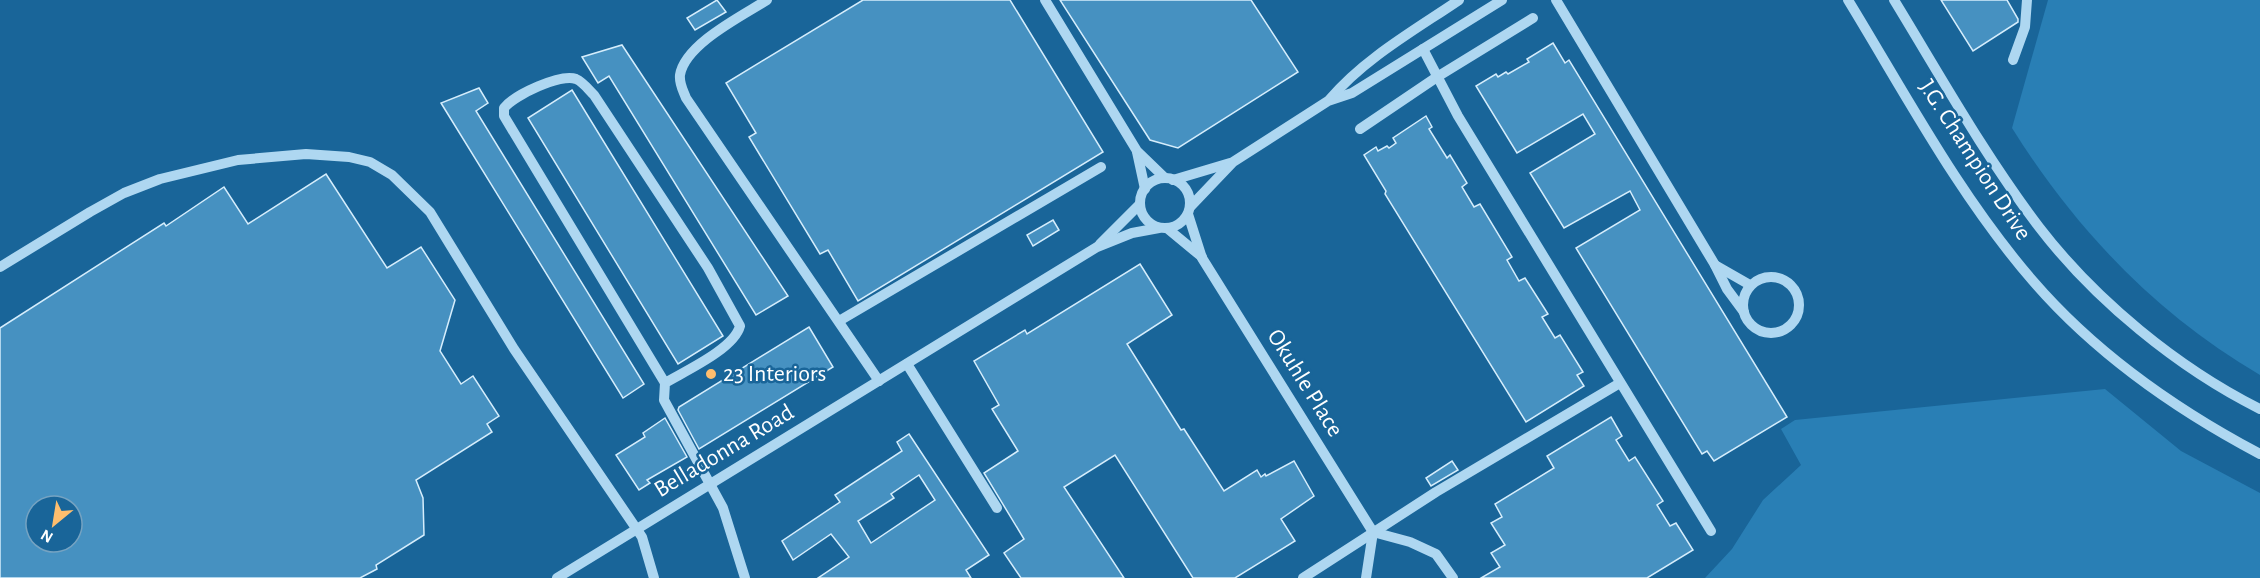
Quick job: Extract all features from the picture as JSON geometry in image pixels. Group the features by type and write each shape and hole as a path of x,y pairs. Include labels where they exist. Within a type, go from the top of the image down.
{"street":[{"path":"767,0 699,44 684,63 680,85 686,98 879,381"},
{"path":"1045,0 1137,151 1169,179 1186,190 1189,210"},
{"name":"Belladonna Road","path":"1328,101 1344,82 1384,51 1459,0"},
{"name":"Belladonna Road","path":"557,578 1097,247 1132,233 1176,226 1233,162 1328,101 1352,93 1502,0"},
{"path":"1556,0 1748,321 1763,332 1782,331 1791,325 1799,309 1796,292 1783,279 1766,277 1750,285 1743,302 1744,312"},
{"name":"J.G. Champion Drive","path":"1848,0 1973,203 2034,282 2079,329 2147,385 2223,435 2260,454"},
{"name":"J.G. Champion Drive","path":"1894,0 2010,186 2067,260 2136,326 2202,376 2260,409"},
{"path":"2013,60 2025,27 2027,0"},
{"path":"1360,129 1437,77 1533,18"},
{"path":"1423,49 1458,116 1711,531"},
{"path":"664,383 724,347 734,338 740,326 708,268 594,95 577,80 564,78 517,97 504,108 504,116 508,125 664,383 664,400 723,508 745,578"},
{"path":"1137,151 1145,189"},
{"path":"0,267 116,198 160,179 238,160 306,154 349,157 370,162 392,175 430,212 514,349 642,537 654,578"},
{"name":"Belladonna Road","path":"1097,247 1140,204 1145,189 1150,183 1233,162"},
{"path":"839,321 1101,167"},
{"path":"1140,204 1145,219 1164,228"},
{"name":"Okuhle Place","path":"1189,210 1202,258 1373,532"},
{"name":"Okuhle Place","path":"1164,228 1202,258"},
{"path":"1715,265 1750,285"},
{"path":"907,364 997,508"},
{"path":"1303,578 1373,532 1620,383"},
{"path":"1366,578 1373,532"},
{"path":"1373,532 1410,542 1436,554 1453,578"}],"shaded area":[{"path":"2048,0 2260,0 2260,375 2186,325 2121,267 2063,201 2012,128"},
{"path":"2105,389 2181,451 2260,493 2260,578 1705,578 1732,549 1763,500 1801,465 1781,429 1795,420"}],"building":[{"path":"717,0 726,12 695,30 687,18"},
{"path":"863,0 1010,0 1103,152 858,301 828,250 820,254 749,137 756,133 726,83"},
{"path":"1060,0 1251,0 1298,72 1178,148 1150,140"},
{"path":"1941,0 2007,0 2018,22 1973,51"},
{"path":"1553,43 1565,63 1569,60 1787,417 1714,461 1707,451 1702,454 1576,248 1640,210 1630,191 1564,228 1530,173 1595,134 1583,114 1517,153 1476,86 1496,74 1498,77 1506,72 1508,74 1529,62 1527,59"},
{"path":"622,45 788,296 756,315 609,76 598,83 582,57"},
{"path":"479,88 488,103 476,111 644,384 623,398 441,103"},
{"path":"572,90 723,336 678,364 528,118"},
{"path":"1426,116 1432,127 1429,129 1447,158 1450,155 1467,183 1462,187 1474,207 1480,204 1512,257 1507,260 1519,281 1525,278 1548,314 1542,317 1555,338 1560,335 1583,372 1577,375 1584,386 1526,422 1385,194 1386,191 1364,155 1376,147 1378,151 1387,146 1389,148 1396,143 1393,138"},
{"path":"326,174 387,268 421,247 455,300 440,351 461,384 473,376 499,416 487,424 492,432 416,480 423,498 424,535 376,565 377,569 360,578 0,578 0,328 164,223 166,226 224,187 248,224"},
{"path":"1053,220 1059,230 1033,246 1027,235"},
{"path":"1140,264 1172,315 1127,344 1181,430 1184,429 1224,491 1257,470 1261,477 1265,474 1266,476 1294,461 1314,496 1281,519 1295,541 1235,578 1193,578 1115,455 1064,487 1124,578 1021,578 1004,553 1024,539 984,473 1018,451 992,409 999,405 974,361 1025,330 1027,334"},
{"path":"809,327 833,367 699,449 678,410 679,407"},
{"path":"1611,417 1622,436 1616,440 1629,461 1635,457 1663,501 1657,505 1670,526 1676,523 1693,550 1647,578 1481,578 1500,567 1491,553 1505,545 1491,523 1502,517 1495,504 1554,468 1547,456"},
{"path":"665,418 687,457 647,480 650,483 639,490 616,455 645,437 643,433"},
{"path":"909,434 989,555 966,570 971,578 818,578 849,557 831,534 793,560 782,541 840,502 835,495 902,451 897,442","holes":["919,475 935,500 871,543 858,521 894,498 891,494"]},
{"path":"1452,461 1458,470 1431,486 1426,478"}],"place":[{"name":"23 Interiors","path":"711,374"}]}
